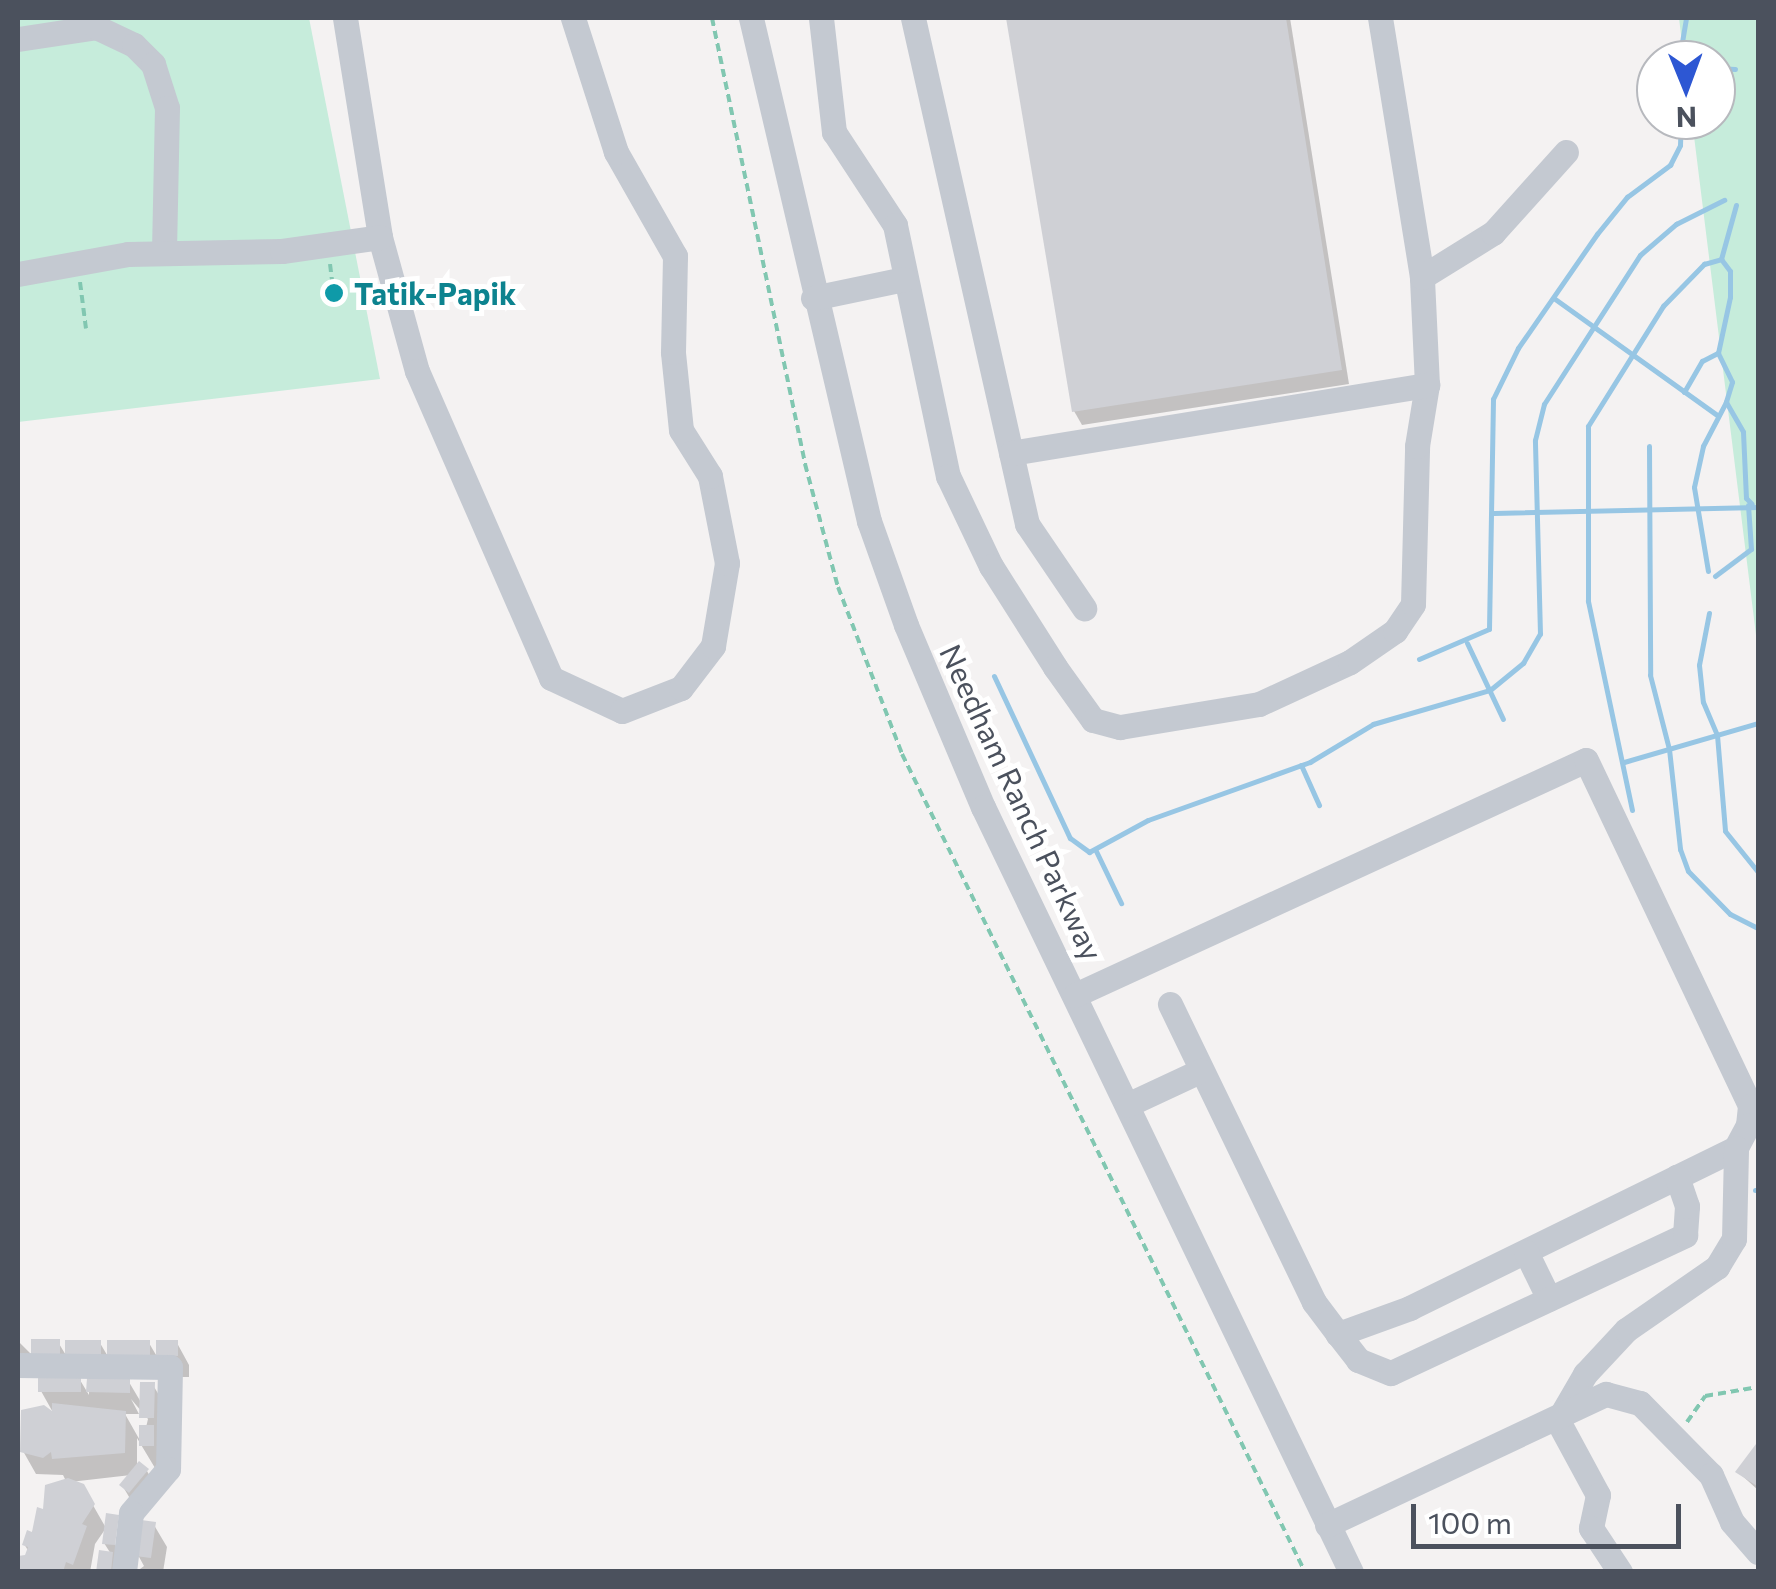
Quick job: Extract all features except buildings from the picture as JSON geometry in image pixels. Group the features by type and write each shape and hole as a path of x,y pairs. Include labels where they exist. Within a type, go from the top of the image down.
{"street":[{"path":"346,18 380,237 417,371 551,678 622,711 681,688 713,646 727,563 710,476 682,430 673,352 675,256 616,152 573,18"},
{"name":"Needham Ranch Parkway","path":"751,18 869,520 906,625 983,807 1351,1572"},
{"path":"820,18 834,132 895,225 948,476 992,566 1093,720 1120,728 1259,704 1350,662 1395,631 1413,604 1418,446 1427,384 1422,278 1380,18"},
{"path":"913,18 1027,524 1084,608"},
{"path":"18,39 96,28 134,45 153,64 167,108 164,250"},
{"path":"1422,278 1494,233 1566,152"},
{"path":"18,274 164,250 282,251 380,237"},
{"path":"814,298 904,279"},
{"path":"1012,453 1427,384"},
{"path":"1076,995 1586,760 1750,1106 1736,1148 1734,1239 1717,1266 1626,1330 1586,1374 1558,1421"},
{"path":"1170,1004 1314,1302 1358,1360 1391,1373 1685,1235 1687,1206 1677,1178"},
{"path":"1127,1105 1200,1071"},
{"path":"1338,1334 1526,1252 1736,1148"},
{"path":"1526,1252 1549,1299"},
{"path":"18,1364 170,1367 168,1469 131,1513 124,1572"},
{"path":"1328,1525 1505,1438 1558,1421 1580,1402 1627,1396 1711,1475 1732,1522 1758,1552"},
{"path":"1558,1421 1598,1494 1591,1528 1620,1572"}],"path":[{"path":"78,262 86,329"},
{"path":"1675,1438 1705,1396 1758,1387"}],"green space":[{"path":"18,18 309,18 380,379 18,422"},
{"path":"1679,18 1758,18 1758,651 1694,140 1736,140 1736,40 1682,40"}],"waterway":[{"path":"1682,40 1686,18"},
{"path":"1419,659 1489,629 1493,399 1518,348 1597,234 1627,197 1670,165 1680,140"},
{"path":"994,676 1070,838 1089,852 1148,820 1310,762 1373,724 1490,690 1523,663 1540,634 1535,440 1544,404 1640,255 1676,224 1724,200"},
{"path":"1736,205 1721,259 1730,271 1730,297 1718,353 1732,382 1726,402 1743,432 1746,498 1752,504"},
{"path":"1632,810 1588,601 1588,426 1663,306 1704,264 1721,259"},
{"path":"1555,299 1717,415"},
{"path":"1684,392 1702,361 1718,353"},
{"path":"1708,571 1694,487 1703,446 1726,402"},
{"path":"1649,446 1650,675 1669,749 1680,849 1688,871 1730,914 1758,928"},
{"path":"1715,576 1751,549 1748,505"},
{"path":"1494,513 1758,507"},
{"path":"1709,613 1699,665 1703,702 1717,735 1725,831 1758,872"},
{"path":"1467,643 1503,719"},
{"path":"1624,762 1758,723"},
{"path":"1301,765 1319,805"},
{"path":"1096,851 1121,903"}],"place":[{"name":"Tatik-Papik","path":"334,293"}]}
